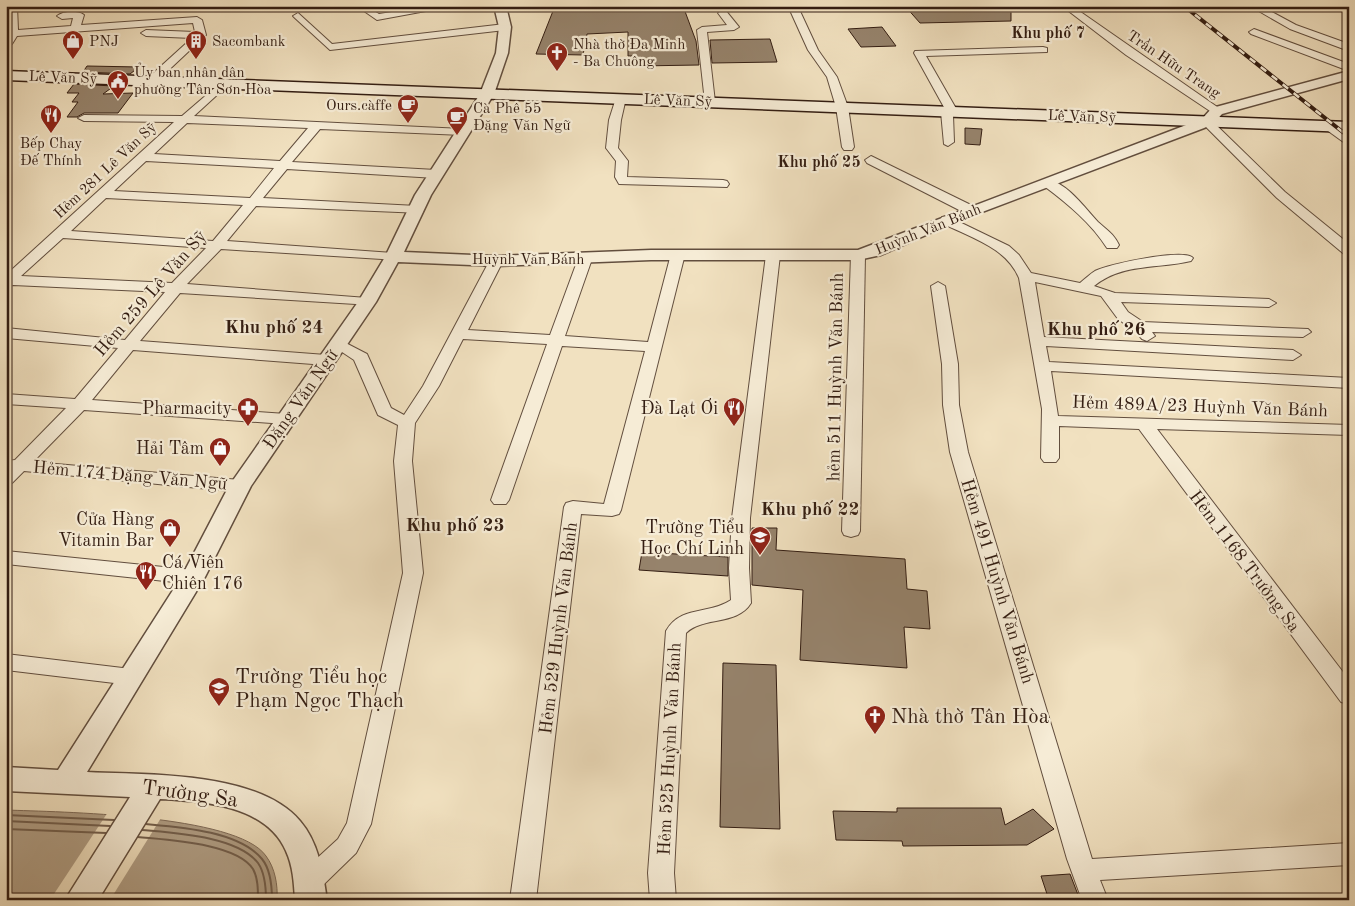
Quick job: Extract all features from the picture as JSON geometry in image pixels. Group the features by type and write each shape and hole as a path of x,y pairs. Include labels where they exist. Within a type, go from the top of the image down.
{"main road":[{"name":"Lê Văn Sỹ","path":"6,75 225,82 949,112 1212,118 1349,127"}],"street":[{"path":"6,43 11,40 12,6"},
{"path":"369,11 377,17 450,6"},
{"name":"Đặng Văn Ngữ","path":"66,782 194,577 240,486 367,302 393,257 436,174 487,94 502,53 505,27 500,6"},
{"path":"798,6 794,8 813,50 832,77 842,107 848,147"},
{"name":"Trần Hữu Trang","path":"1066,6 1212,118 1281,195 1349,251"},
{"path":"1254,6 1293,27 1349,48"},
{"path":"710,102 702,30 734,27 723,13"},
{"path":"62,16 79,15 75,28"},
{"path":"298,16 330,47 505,27"},
{"path":"12,33 197,20 201,35"},
{"path":"36,31 201,35"},
{"path":"1254,32 1349,68"},
{"path":"152,80 201,35"},
{"path":"948,142 949,112 919,53 1043,50"},
{"name":"Huỳnh Văn Bánh","path":"393,257 496,261 678,254 858,255 875,251 947,220 1048,183 1212,118 1349,75"},
{"name":"Hẻm 281 Lê Văn Sỹ","path":"7,281 225,82"},
{"path":"621,98 615,120 612,148 622,161 621,177 623,181 723,184"},
{"path":"84,118 185,119 463,132"},
{"name":"Hẻm 259 Lê Văn Sỹ","path":"6,480 12,465 80,404 176,288 216,246 316,126"},
{"path":"1328,126 1349,143"},
{"path":"143,157 436,174"},
{"path":"871,160 972,211"},
{"path":"1048,183 1079,206 1094,225 1108,236 1112,245"},
{"path":"103,194 418,210"},
{"path":"947,220 1009,252 1025,276 1032,292 1031,305 1051,421 1050,458"},
{"path":"60,234 393,257"},
{"name":"Hẻm 529 Huỳnh Văn Bánh","path":"523,900 573,507 612,510 678,254"},
{"name":"Hẻm 525 Huỳnh Văn Bánh","path":"664,900 661,873 676,631 686,621 719,614 734,608 741,602 739,568 741,518 773,255"},
{"name":"hẻm 511 Huỳnh Văn Bánh","path":"851,531 858,255"},
{"path":"1084,287 1100,274 1120,267 1155,262 1157,260 1186,258"},
{"path":"500,500 585,259"},
{"path":"310,890 347,846 355,835 359,824 413,573 403,461 408,423 431,386 496,261"},
{"path":"1025,276 1097,289 1113,297 1269,303"},
{"path":"7,281 176,288 367,302"},
{"name":"Hẻm 491 Huỳnh Văn Bánh","path":"938,286 950,364 951,404 959,452 1084,870 1095,900"},
{"path":"1113,297 1120,313 1143,327 1303,332"},
{"path":"1143,327 1152,346"},
{"path":"6,333 130,345 332,352 361,357 384,410 408,423"},
{"path":"459,334 654,346"},
{"path":"1037,341 1293,355"},
{"path":"1041,366 1349,382"},
{"path":"6,399 286,419"},
{"name":"Hẻm 489A/23 Huỳnh Văn Bánh","path":"1051,421 1349,430"},
{"name":"Hẻm 1168 Trường Sa","path":"1144,424 1212,517 1349,696"},
{"name":"Hẻm 174 Đặng Văn Ngữ","path":"12,465 240,486"},
{"path":"6,557 194,577"},
{"path":"6,662 132,678"},
{"name":"Trường Sa","path":"6,779 153,786 191,789 236,797 275,815 284,822 298,842 310,890"},
{"path":"81,900 153,786"},
{"path":"1084,870 1349,854"}],"water":[{"path":"6,810 103,814 145,818 220,831 249,842 266,856 272,866 275,877 277,900 6,900"}],"pier":[{"path":"108,812 161,818 110,900 50,900"}],"building":[{"path":"621,6 683,6 696,41 699,65 638,66 637,56 628,56 628,32 587,34 583,55 536,54 553,11"},
{"path":"905,6 1011,6 1011,21 920,23"},
{"path":"882,27 896,46 861,47 848,29"},
{"path":"770,39 777,62 712,63 710,40"},
{"path":"87,66 139,67 130,74 83,72"},
{"path":"74,84 114,86 103,94 133,93 118,113 84,113 77,117 67,117 78,102 72,102 79,93 67,93"},
{"path":"965,128 982,129 980,145 965,144"},
{"path":"752,528 777,528 776,550 905,559 907,589 927,591 930,629 904,627 907,668 800,660 803,590 752,585"},
{"path":"642,552 728,557 728,576 639,570"},
{"path":"723,663 776,665 780,829 720,827"},
{"path":"897,808 1001,808 1005,825 1033,809 1054,829 1027,845 903,846 902,841 836,840 833,811 897,812"},
{"path":"1070,874 1080,900 1049,900 1041,876"}],"railway":[{"path":"1184,6 1349,137"}],"place":[{"name":"PNJ","path":"73,60"},
{"name":"Sacombank","path":"196,60"},
{"name":"Nhà thờ Đa Minh - Ba Chuông","path":"557,72"},
{"name":"Ủy ban nhân dân phường Tân Sơn Hòa","path":"118,100"},
{"name":"Ours.càffe","path":"408,124"},
{"name":"Bếp Chay Đế Thính","path":"51,134"},
{"name":"Cà Phê 55 Đặng Văn Ngữ","path":"457,136"},
{"name":"Pharmacity","path":"248,427"},
{"name":"Đà Lạt Ơi","path":"734,427"},
{"name":"Hải Tâm","path":"220,467"},
{"name":"Cửa Hàng Vitamin Bar","path":"170,548"},
{"name":"Trường Tiểu Học Chí Linh","path":"760,556"},
{"name":"Cá Viên Chiên 176","path":"146,591"},
{"name":"Trường Tiểu học Phạm Ngọc Thạch","path":"219,707"},
{"name":"Nhà thờ Tân Hòa","path":"875,735"}],"district":[{"name":"Khu phố 7","path":"1048,32"},
{"name":"Khu phố 25","path":"819,161"},
{"name":"Khu phố 24","path":"274,326"},
{"name":"Khu phố 26","path":"1096,328"},
{"name":"Khu phố 22","path":"810,508"},
{"name":"Khu phố 23","path":"455,524"}]}
